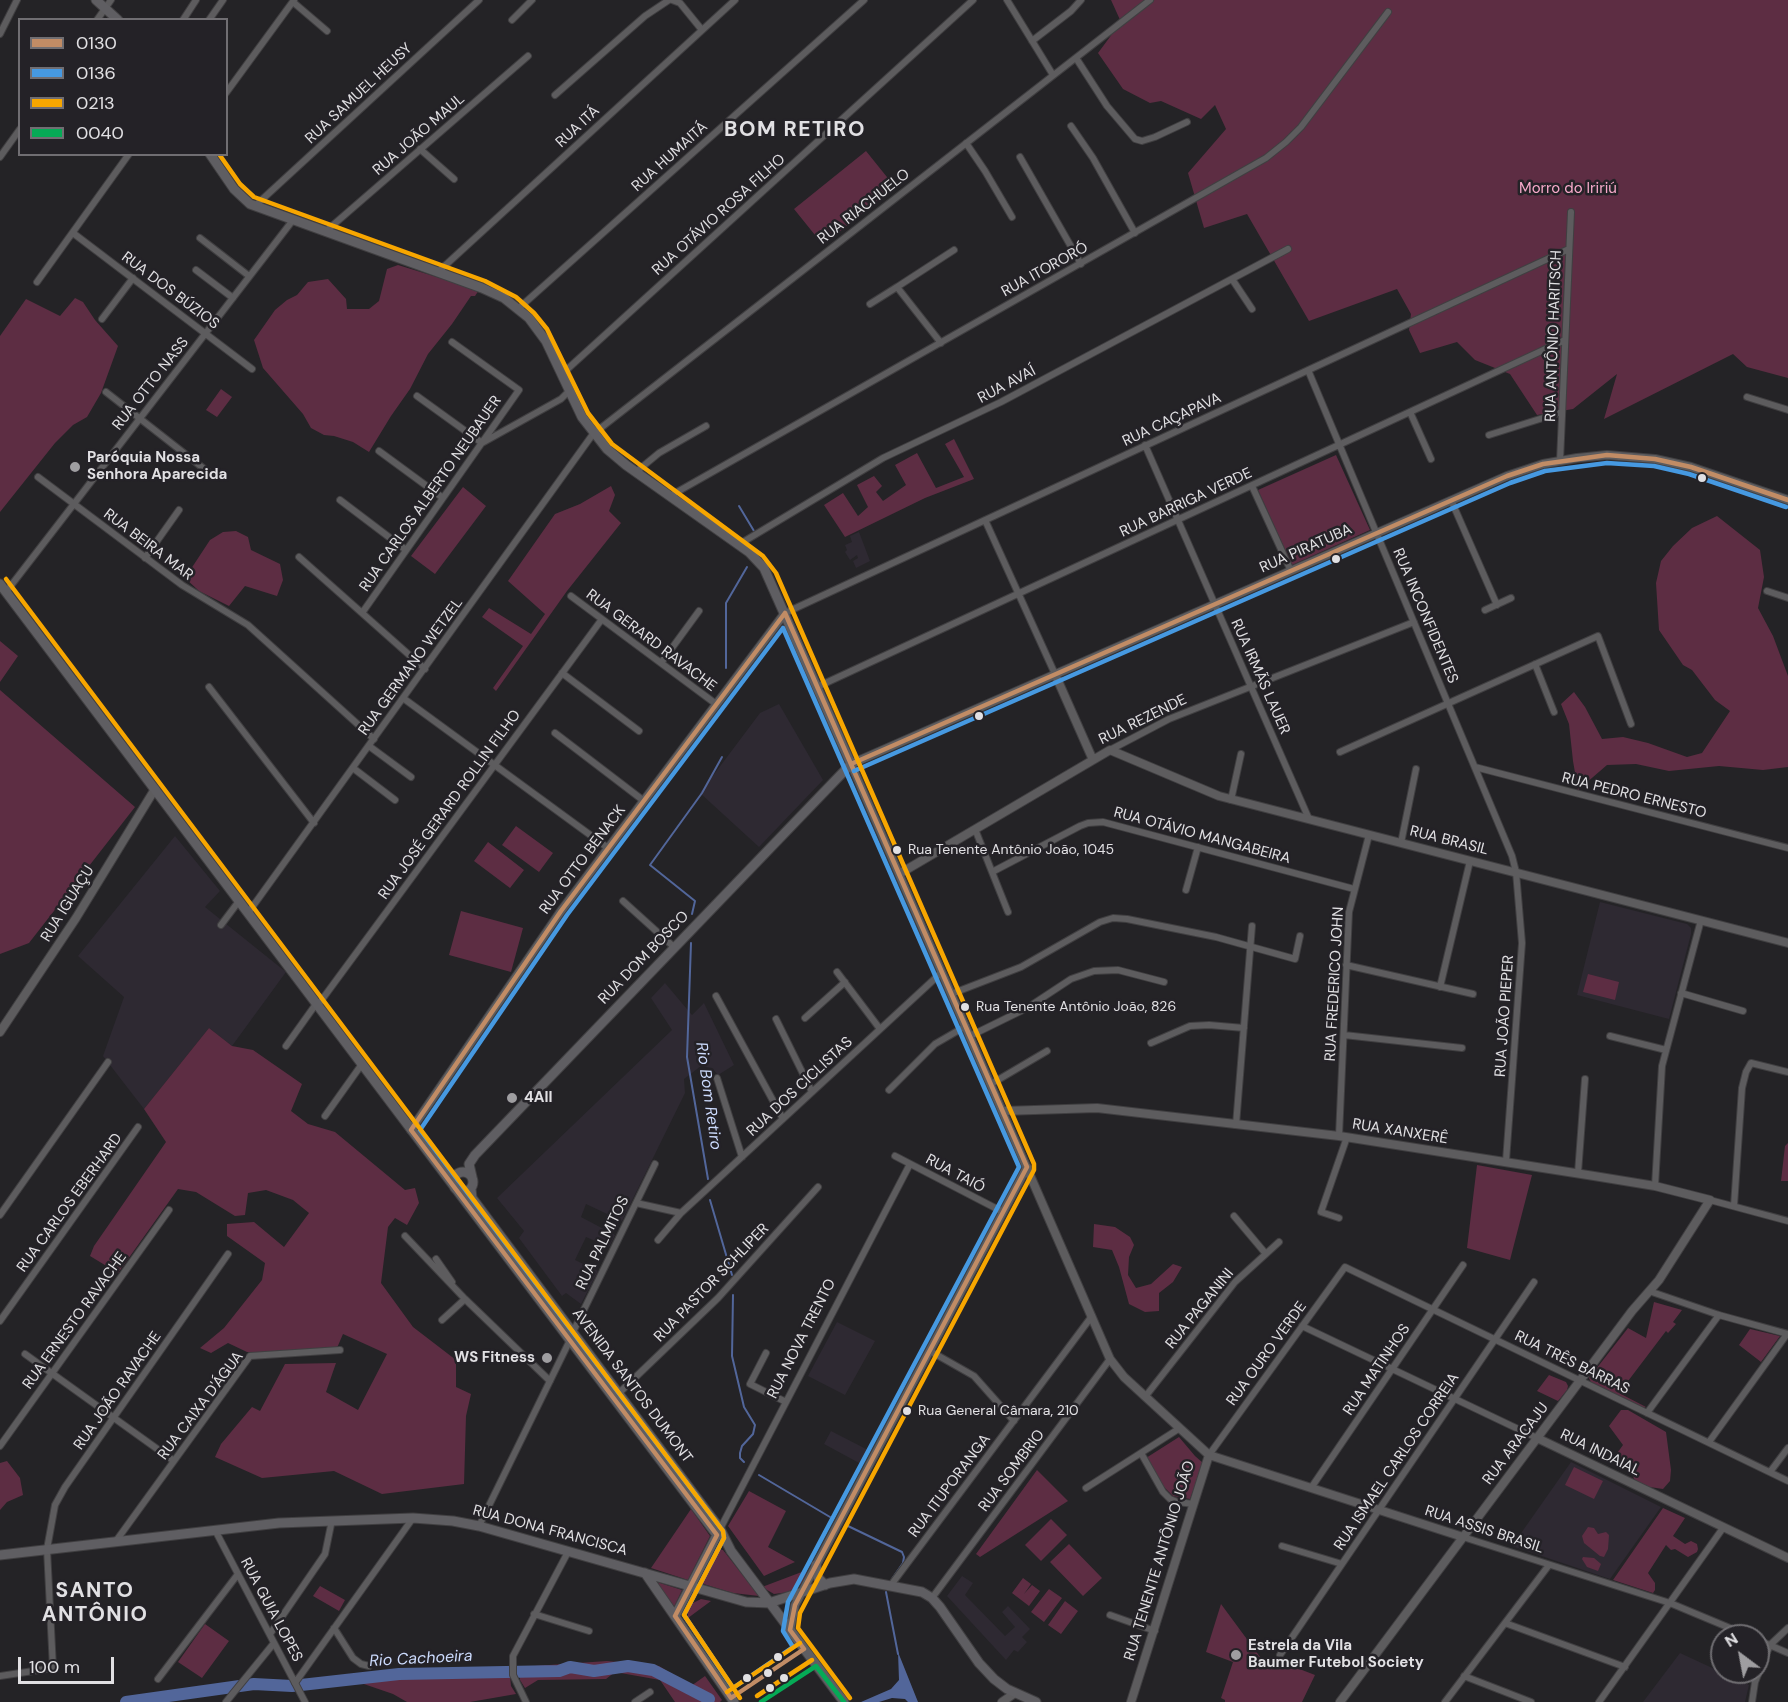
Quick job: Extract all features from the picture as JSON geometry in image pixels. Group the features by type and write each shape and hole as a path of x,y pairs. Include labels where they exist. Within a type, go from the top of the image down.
{"main road":[{"path":"96,0 108,3 117,18"},
{"name":"RUA TENENTE ANTÔNIO JOÃO","path":"211,156 239,196 255,206 494,293 519,308 530,318 541,333 570,394 593,434 607,449 738,545 764,568 851,764"},
{"name":"AVENIDA SANTOS DUMONT","path":"3,588 456,1189 571,1336 619,1393 717,1535"},
{"name":"RUA DOM BOSCO","path":"472,1177 470,1164 475,1155 851,764"},
{"path":"466,1173 472,1177 471,1189 465,1192 456,1189 454,1180 457,1174 466,1173"},
{"name":"AVENIDA SANTOS DUMONT","path":"471,1189 472,1198 571,1336 717,1535 844,1702"},
{"name":"RUA DONA FRANCISCA","path":"0,1555 215,1529 332,1520 413,1518 480,1526 746,1602 769,1603 825,1585 854,1579 922,1592 932,1598"},
{"path":"717,1535 722,1544 731,1551"},
{"name":"RUA NOVA TRENTO","path":"675,1616 717,1535"},
{"path":"816,1565 818,1578 825,1585"},
{"path":"645,1573 734,1702"},
{"path":"932,1598 979,1663 994,1679 1015,1693 1036,1702"}],"street":[{"path":"0,33 17,0"},
{"path":"184,18 196,0"},
{"path":"210,18 223,0"},
{"name":"RUA SAMUEL HEUSY","path":"255,206 479,0"},
{"path":"512,20 532,0"},
{"path":"555,95 652,11 670,0 680,3 702,30"},
{"name":"RUA ITÁ","path":"438,272 735,0"},
{"name":"RUA HUMAITÁ","path":"519,308 864,0"},
{"name":"RUA OTÁVIO ROSA FILHO","path":"562,374 972,0"},
{"path":"1007,0 1053,75"},
{"path":"1032,41 1071,11 1081,0"},
{"name":"RUA RIACHUELO","path":"593,434 1150,0"},
{"path":"228,90 294,1 327,31"},
{"path":"98,18 108,3"},
{"name":"RUA ITORORÓ","path":"670,496 1249,169 1287,142 1301,127 1388,12"},
{"name":"RUA JOÃO MAUL","path":"325,231 528,56"},
{"path":"1076,58 1107,106 1136,139 1142,141 1187,122"},
{"path":"1071,126 1087,149 1135,233"},
{"path":"0,157 18,132"},
{"path":"966,144 1012,217"},
{"path":"420,149 454,179"},
{"path":"38,282 128,156"},
{"path":"1020,157 1081,264"},
{"name":"RUA ANTÔNIO HARITSCH","path":"1560,461 1571,212"},
{"name":"RUA OTTO NASS","path":"3,588 74,504 293,220"},
{"name":"RUA DOS BÚZIOS","path":"73,232 252,369"},
{"path":"200,238 249,276"},
{"name":"RUA AVAÍ","path":"738,545 883,458 1001,402 1288,249"},
{"name":"RUA CAÇAPAVA","path":"784,613 1569,249"},
{"path":"870,304 954,250"},
{"path":"196,270 232,298"},
{"path":"102,319 133,278"},
{"path":"1232,279 1252,309"},
{"path":"897,287 941,343"},
{"name":"RUA BARRIGA VERDE","path":"817,687 1565,340"},
{"name":"RUA CARLOS ALBERTO NEUBAUER","path":"362,613 519,390 452,342"},
{"name":"RUA INCONFIDENTES","path":"1308,370 1506,839 1516,872"},
{"path":"106,392 212,475"},
{"path":"417,396 482,443 570,394"},
{"path":"1747,397 1788,410"},
{"path":"1410,412 1431,459"},
{"path":"1489,435 1562,412"},
{"path":"636,472 659,453 706,426"},
{"name":"RUA GERMANO WETZEL","path":"248,913 593,434"},
{"name":"RUA IRMÃS LAUER","path":"1145,446 1309,819"},
{"path":"379,451 443,498"},
{"name":"RUA PIRATUBA","path":"851,764 1526,469 1560,461 1607,455 1656,459 1690,467 1788,500"},
{"name":"RUA BEIRA MAR","path":"38,477 193,593 248,625 374,739"},
{"path":"1252,486 1291,571"},
{"path":"340,500 406,550"},
{"path":"1451,501 1497,604"},
{"path":"145,558 179,510"},
{"path":"985,520 1093,760"},
{"path":"298,556 424,669"},
{"path":"1767,591 1788,598"},
{"name":"RUA GERARD RAVACHE","path":"572,596 716,704"},
{"path":"1485,610 1511,598"},
{"path":"661,663 699,611"},
{"name":"RUA OTTO BENACK","path":"411,1130 542,938 784,613"},
{"name":"RUA JOSÉ GERARD ROLLIN FILHO","path":"286,1046 602,619"},
{"name":"RUA REZENDE","path":"899,874 1110,750 1169,719 1414,622"},
{"path":"1341,752 1598,636 1631,724"},
{"path":"1535,664 1554,712"},
{"path":"562,673 639,731"},
{"path":"209,687 314,823"},
{"path":"403,698 608,848"},
{"path":"555,733 644,801"},
{"path":"369,746 411,777"},
{"name":"RUA BRASIL","path":"1110,750 1193,787 1231,800 1788,942"},
{"path":"1231,800 1241,754"},
{"name":"RUA TENENTE ANTÔNIO JOÃO","path":"851,764 1110,1359 1124,1377 1209,1455 1131,1702"},
{"name":"RUA PEDRO ERNESTO","path":"1475,767 1788,848"},
{"path":"353,768 395,800"},
{"path":"1401,843 1416,769"},
{"name":"RUA IGUAÇU","path":"0,1032 76,918 155,789"},
{"name":"RUA OTÁVIO MANGABEIRA","path":"992,872 1068,831 1088,823 1103,822 1354,889"},
{"path":"975,829 1008,912"},
{"name":"RUA FREDERICO JOHN","path":"1339,1218 1322,1212 1343,1137 1349,912 1369,835"},
{"path":"1186,890 1198,847"},
{"path":"1440,987 1470,861"},
{"name":"RUA JOÃO PIEPER","path":"1506,1161 1521,959 1521,921 1516,872"},
{"path":"221,925 239,901"},
{"path":"623,901 675,948"},
{"path":"951,994 1021,967 1094,926 1113,918 1172,928 1295,959 1300,936"},
{"path":"1655,1186 1660,1077 1701,920"},
{"path":"1236,1125 1252,926"},
{"path":"1346,965 1473,994"},
{"path":"970,1036 1027,1008 1071,979 1094,971 1118,970 1164,982"},
{"path":"837,972 880,1029"},
{"name":"RUA DOS CICLISTAS","path":"658,1240 681,1213 942,972"},
{"path":"806,1018 845,982"},
{"path":"1681,993 1743,1011"},
{"path":"716,996 783,1119"},
{"path":"776,1019 812,1092"},
{"path":"1151,1043 1198,1025 1244,1028"},
{"path":"889,1090 935,1044 966,1026"},
{"path":"1344,1035 1462,1048"},
{"path":"1610,1036 1666,1050"},
{"path":"991,1084 1047,1051"},
{"path":"0,1215 108,1062"},
{"path":"1734,1206 1743,1080 1751,1063 1788,1072"},
{"path":"325,1116 362,1064"},
{"path":"717,1078 742,1157"},
{"path":"1578,1173 1585,1079"},
{"name":"RUA XANXERÊ","path":"1003,1111 1097,1108 1343,1137 1655,1186 1788,1221"},
{"name":"RUA CARLOS EBERHARD","path":"0,1321 138,1128"},
{"name":"RUA TAIÓ","path":"896,1156 1003,1212"},
{"name":"RUA PALMITOS","path":"480,1526 655,1164"},
{"name":"RUA NOVA TRENTO","path":"717,1535 910,1164"},
{"path":"790,1630 793,1611 802,1592 1027,1167"},
{"name":"RUA PASTOR SCHLIPER","path":"619,1393 718,1298 818,1187"},
{"name":"RUA ARACAJU","path":"1342,1699 1580,1380 1659,1280 1710,1200"},
{"path":"636,1203 681,1213"},
{"name":"RUA ERNESTO RAVACHE","path":"0,1446 169,1210"},
{"path":"1234,1216 1266,1254"},
{"path":"405,1236 465,1299 550,1380"},
{"name":"RUA PAGANINI","path":"1145,1397 1234,1282 1279,1242"},
{"name":"RUA JOÃO RAVACHE","path":"0,1676 53,1668 46,1549 58,1498 228,1254"},
{"path":"436,1259 459,1293"},
{"name":"RUA MATINHOS","path":"1311,1488 1463,1265"},
{"name":"RUA TRÊS BARRAS","path":"1345,1267 1788,1481"},
{"name":"RUA OURO VERDE","path":"1209,1455 1345,1267"},
{"name":"RUA ISMAEL CARLOS CORREIA","path":"1280,1655 1534,1282"},
{"path":"1649,1291 1719,1315 1787,1334 1708,1442"},
{"path":"442,1320 465,1299"},
{"path":"1647,1413 1719,1315"},
{"name":"RUA ITUPORANGA","path":"891,1585 1092,1316"},
{"name":"RUA INDAIAL","path":"1302,1326 1788,1558"},
{"name":"RUA CAIXA D'ÁGUA","path":"116,1541 250,1356 340,1350"},
{"path":"930,1351 974,1376 1014,1421"},
{"path":"766,1353 750,1384 786,1402"},
{"path":"25,1354 174,1461"},
{"name":"RUA SOMBRIO","path":"932,1598 1110,1359"},
{"path":"1086,1488 1180,1428"},
{"path":"1770,1472 1788,1448"},
{"path":"1141,1453 1163,1492 1170,1499 1194,1504"},
{"name":"RUA ASSIS BRASIL","path":"1209,1455 1670,1603 1720,1624"},
{"path":"296,1685 413,1518"},
{"path":"270,1634 325,1554 332,1520"},
{"path":"1599,1702 1724,1528"},
{"name":"RUA GUIA LOPES","path":"215,1529 305,1702"},
{"path":"1282,1546 1342,1564"},
{"path":"526,1702 512,1672 514,1651 568,1552"},
{"path":"1444,1702 1549,1565"},
{"path":"158,1679 238,1574"},
{"path":"534,1614 589,1631"},
{"path":"1110,1615 1155,1631"},
{"path":"1505,1623 1625,1667"},
{"path":"334,1628 353,1658 369,1666"},
{"path":"1788,1628 1770,1645 1788,1653"},
{"path":"226,1702 274,1643"},
{"path":"1464,1677 1531,1702"},
{"path":"1752,1702 1755,1684"},
{"path":"635,1702 650,1692"},
{"path":"1002,1702 1015,1693"},
{"path":"1342,1699 1352,1702"}],"shaded area":[{"path":"859,532 870,561 856,568 853,561 858,558 857,555 850,560 845,552 847,550 845,545 852,542 850,536"},
{"path":"779,704 823,780 759,847 700,793 760,713"},
{"path":"175,836 220,891 205,907 286,972 232,1046 209,1028 144,1109 103,1056 124,997 78,956"},
{"path":"1600,902 1687,924 1691,928 1669,1019 1577,995"},
{"path":"665,983 692,1015 704,1003 734,1065 718,1075 712,1068 701,1066 684,1079 685,1093 622,1221 586,1204 581,1217 615,1235 609,1247 586,1237 575,1260 598,1271 581,1304 566,1293 562,1296 519,1238 524,1231 497,1198 672,1030 651,998"},
{"path":"837,1322 875,1341 845,1395 808,1376"},
{"path":"831,1431 868,1450 861,1464 824,1444"},
{"path":"1571,1462 1661,1507 1610,1579 1512,1546"},
{"path":"962,1576 973,1583 965,1595 1005,1636 1015,1627 1002,1612 1008,1606 1030,1629 1022,1637 1027,1642 1018,1652 1014,1650 1006,1660 947,1596"},
{"path":"1680,1653 1710,1667 1710,1684 1749,1685 1745,1702 1643,1702"}],"green space":[{"name":"Morro do Iririú","path":"1111,0 1788,0 1788,378 1747,367 1733,354 1604,419 1617,374 1573,409 1537,415 1510,374 1475,360 1457,342 1420,353 1409,330 1411,314 1397,289 1309,321 1247,214 1204,228 1188,173 1226,129 1215,105 1201,119 1161,101 1150,103 1123,89 1098,53 1121,22"},
{"path":"866,151 895,187 823,245 794,209"},
{"path":"398,265 479,290 475,296 471,296 428,354 410,389 369,452 353,442 324,435 311,428 303,414 263,368 254,340 275,310 297,295 308,282 328,279 346,299 347,309 369,309 379,301 387,269"},
{"path":"75,298 83,302 95,320 118,346 101,393 87,417 73,425 55,443 0,512 0,336 26,299 60,316"},
{"path":"221,389 232,397 217,417 206,410"},
{"path":"954,439 974,479 925,498 845,537 824,505 843,493 858,516 868,507 857,485 874,476 882,486 876,492 883,501 906,485 895,465 917,453 936,488 964,477 945,444"},
{"path":"1336,455 1370,530 1292,565 1258,490"},
{"path":"611,486 615,495 609,511 621,523 567,591 496,691 493,688 523,646 482,617 489,608 531,634 545,614 508,581 555,514 580,504"},
{"path":"463,487 486,506 435,574 411,556"},
{"path":"1717,516 1760,550 1764,577 1758,608 1773,636 1788,676 1788,767 1763,770 1719,766 1669,771 1636,764 1607,765 1578,790 1569,724 1561,704 1574,692 1602,739 1623,737 1687,757 1702,753 1730,711 1715,700 1692,670 1683,665 1659,630 1656,583 1661,561 1692,528"},
{"path":"236,531 248,537 251,550 280,564 283,580 277,596 245,586 229,606 199,591 185,578 210,540 223,532"},
{"path":"0,641 18,656 0,682"},
{"path":"0,690 135,807 29,943 0,954"},
{"path":"516,826 553,853 539,872 502,845"},
{"path":"488,842 524,870 510,888 474,861"},
{"path":"461,911 523,928 511,972 449,955"},
{"path":"1588,974 1619,982 1615,1000 1583,992"},
{"path":"209,1028 232,1046 253,1050 302,1084 291,1111 308,1124 335,1132 405,1190 415,1188 419,1203 407,1225 395,1218 388,1227 381,1283 413,1327 456,1360 456,1387 471,1394 466,1416 464,1484 382,1494 334,1471 262,1478 215,1457 221,1444 252,1407 260,1411 285,1364 336,1363 326,1392 358,1410 387,1354 343,1334 337,1348 264,1353 247,1352 228,1343 211,1353 200,1348 224,1328 262,1280 265,1263 227,1236 227,1224 254,1222 284,1247 309,1213 293,1200 266,1190 248,1193 245,1215 235,1216 196,1192 178,1189 118,1273 90,1256 94,1246 166,1142 144,1109"},
{"path":"1788,1143 1788,1181 1781,1181 1785,1146"},
{"path":"1477,1165 1532,1175 1510,1260 1467,1248"},
{"path":"1094,1224 1115,1227 1130,1237 1134,1245 1129,1257 1128,1275 1136,1288 1151,1284 1173,1264 1182,1267 1173,1282 1159,1293 1159,1311 1145,1312 1129,1304 1112,1250 1093,1247"},
{"path":"1654,1302 1682,1310 1673,1322 1676,1324 1668,1333 1666,1331 1619,1393 1646,1407 1643,1408 1592,1384 1589,1378 1628,1328 1646,1338"},
{"path":"1750,1329 1780,1336 1761,1362 1739,1345"},
{"path":"1549,1375 1566,1382 1568,1386 1558,1401 1537,1391"},
{"path":"1621,1410 1628,1410 1666,1432 1671,1470 1670,1481 1663,1489 1643,1486 1634,1479 1630,1464 1621,1466 1617,1461 1615,1456 1623,1445 1609,1426"},
{"path":"1179,1437 1203,1463 1190,1499 1173,1496 1159,1482 1146,1458"},
{"path":"7,1461 20,1478 23,1495 7,1502 0,1510 0,1463"},
{"path":"1574,1467 1603,1481 1594,1499 1565,1485"},
{"path":"1037,1470 1068,1501 980,1557 976,1554"},
{"path":"749,1491 786,1511 768,1547 795,1562 764,1576 728,1526"},
{"path":"1663,1508 1685,1518 1673,1536 1685,1544 1691,1541 1697,1544 1697,1552 1688,1557 1675,1549 1671,1550 1666,1545 1648,1573 1655,1583 1653,1593 1613,1580"},
{"path":"691,1509 710,1536 688,1580 651,1568"},
{"path":"1051,1519 1067,1535 1041,1561 1025,1545"},
{"path":"1588,1527 1594,1528 1598,1534 1606,1532 1609,1535 1608,1549 1604,1557 1584,1543 1582,1536"},
{"path":"1069,1544 1102,1578 1083,1596 1050,1562"},
{"path":"718,1549 723,1550 759,1596 733,1593 697,1582"},
{"path":"1583,1557 1594,1558 1601,1564 1598,1571 1587,1567"},
{"path":"807,1570 801,1584 789,1592 774,1594 762,1587"},
{"path":"1023,1578 1031,1584 1024,1594 1032,1585 1040,1591 1029,1606 1012,1593"},
{"path":"657,1582 682,1590 674,1607"},
{"path":"320,1586 345,1600 339,1611 313,1596"},
{"path":"1049,1589 1062,1598 1044,1622 1031,1612"},
{"path":"701,1599 711,1601 688,1618 691,1604"},
{"path":"1065,1601 1078,1611 1061,1634 1048,1625"},
{"name":"Estrela da Vila Baumer Futebol Society","path":"1221,1604 1266,1665 1271,1658 1315,1675 1302,1702 1225,1702 1221,1698 1233,1662 1206,1652"},
{"path":"205,1624 229,1641 202,1678 178,1662"},
{"path":"607,1661 659,1666 691,1686 705,1676 722,1700 720,1702 675,1702 660,1680 615,1672 606,1679 538,1680 525,1688 520,1680 520,1667"},
{"path":"461,1670 487,1676 503,1674 510,1676 511,1686 516,1694 470,1702 407,1702 393,1694 355,1681 391,1679 414,1674 449,1676"}],"water":[{"path":"898,1652 918,1702 892,1698 879,1702 861,1702 891,1689 899,1680"}],"waterway":[{"name":"Rio Bom Retiro","path":"739,506 754,531"},
{"name":"Rio Bom Retiro","path":"726,668 726,603 747,567"},
{"name":"Rio Bom Retiro","path":"692,914 695,901 650,865 702,793 722,757"},
{"name":"Rio Bom Retiro","path":"691,943 687,1057 708,1179"},
{"name":"Rio Bom Retiro","path":"710,1200 732,1275"},
{"name":"Rio Bom Retiro","path":"733,1295 732,1356 744,1407 755,1425 753,1434 742,1446 740,1458 744,1462"},
{"name":"Rio Bom Retiro","path":"759,1475 830,1517"},
{"name":"Rio Bom Retiro","path":"848,1526 902,1552 903,1563 892,1579"},
{"name":"Rio Bom Retiro","path":"886,1592 898,1654"},
{"name":"Rio Cachoeira","path":"126,1702 254,1684 292,1686 399,1674 559,1671 570,1667 594,1671 628,1666 653,1670 709,1699"}],"transit line":[{"name":"0213","path":"220,156 240,184 254,197 485,281 516,297 547,329 588,413 612,444 763,556 776,573 1034,1164 1034,1170 800,1613 798,1628 850,1698"},
{"name":"0130","path":"851,764 1507,476 1543,464 1607,455 1655,459 1691,467 1788,500"},
{"name":"0136","path":"854,771 1510,483 1545,471 1607,463 1654,466 1689,474 1786,507"},
{"name":"0213","path":"6,579 723,1531 724,1538 684,1615 740,1698"},
{"name":"0130","path":"785,613 1027,1167 795,1605 790,1630 804,1649 731,1698 675,1616 717,1535 411,1130 561,911 785,613"},
{"name":"0136","path":"783,628 1019,1167 788,1602 783,1631 793,1647 733,1688 684,1615 724,1538 723,1531 420,1130 567,915 783,628"},
{"name":"0213","path":"727,1692 800,1643"},
{"name":"0213","path":"757,1696 812,1660"},
{"name":"0040","path":"761,1702 816,1666 844,1702"}],"place":[{"name":"Paróquia Nossa Senhora Aparecida","path":"75,467"},
{"name":"Rua Tenente Antônio João, 1045","path":"897,850"},
{"name":"Rua Tenente Antônio João, 826","path":"965,1007"},
{"name":"4All","path":"512,1098"},
{"name":"WS Fitness","path":"547,1358"},
{"name":"Rua General Câmara, 210","path":"907,1411"},
{"name":"Estrela da Vila Baumer Futebol Society","path":"1236,1655"}],"district":[{"name":"BOM RETIRO","path":"795,130"},
{"name":"SANTO ANTÔNIO","path":"95,1603"}]}
